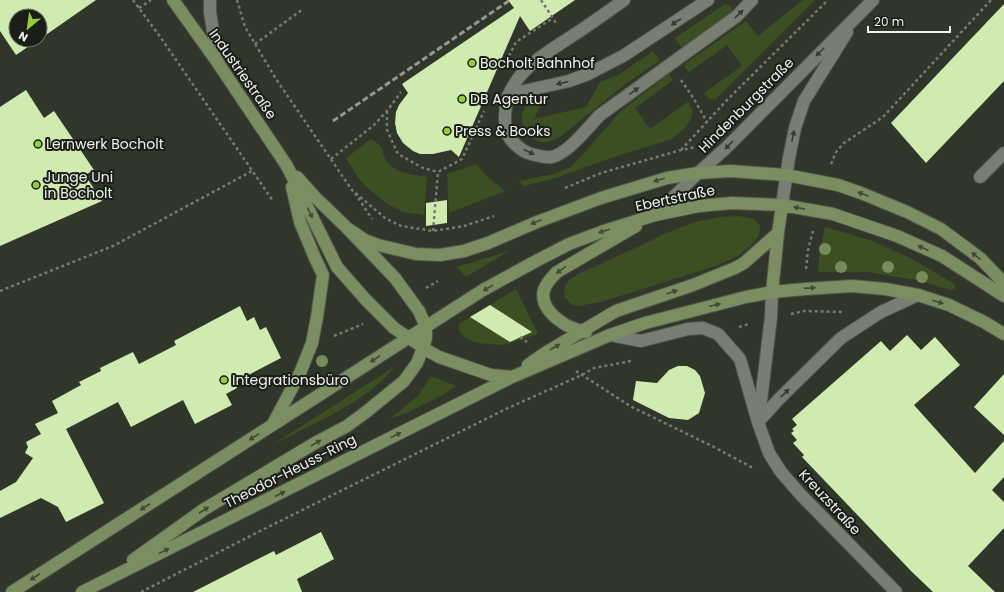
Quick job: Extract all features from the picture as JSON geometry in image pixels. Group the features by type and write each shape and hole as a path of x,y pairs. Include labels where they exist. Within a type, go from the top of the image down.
{"main road":[{"name":"Industriestraße","path":"172,0 218,64 287,166"},
{"path":"103,581 203,510 315,443 347,426 404,382 424,348 426,327 419,311 395,278 315,197 287,166"},
{"path":"287,166 337,268 366,300 394,328 424,348 439,357 491,375 512,378 606,337 645,323 772,292 805,289 853,286 885,289 918,295 950,305 1004,334"},
{"path":"273,424 300,373 312,343 323,275 300,222 287,166"},
{"path":"347,228 366,240 378,245 416,254 440,255 464,251 488,243 537,222 601,198 667,178 698,173 731,171 786,174 838,186 868,196 907,212 940,230 980,258 1004,283"},
{"name":"Ebertstraße","path":"408,338 469,299 569,244 655,215 699,206 732,203 782,204 833,214 897,236 942,256 1004,296"},
{"path":"772,292 782,204"},
{"path":"606,337 582,331 564,324 551,313 546,306 543,299 544,290 549,281 557,272 655,215"},
{"path":"512,378 545,353 616,311 693,285 735,268 744,263 778,233"},
{"path":"12,592 408,338"},
{"name":"Theodor-Heuss-Ring","path":"82,592 512,378"}],"street":[{"path":"210,0 210,12 218,64"},
{"path":"624,0 545,55 532,65 517,81 508,96 505,111 506,124 508,135 527,153 541,157 552,157 561,153 579,139 600,115 737,16 752,0"},
{"path":"508,96 569,81 588,74 623,56 708,0"},
{"name":"Hindenburgstraße","path":"655,215 726,148 873,0"},
{"name":"Hindenburgstraße","path":"782,204 795,128 804,101 858,14"},
{"path":"980,177 1004,152"},
{"name":"Kreuzstraße","path":"758,422 771,317 772,292"},
{"path":"758,422 780,398 841,338 881,312 918,295"},
{"path":"606,337 641,341 702,328 718,334"},
{"name":"Kreuzstraße","path":"718,334 740,359 758,422 769,453 782,472 801,495 896,592"}],"path":[{"path":"133,0 272,199 274,205"},
{"path":"139,8 151,0"},
{"path":"237,0 245,27 276,79 352,190 385,218 401,226 433,231 438,172"},
{"path":"541,0 550,13"},
{"path":"681,150 726,101 828,0"},
{"path":"826,183 836,152 844,143 883,117 992,0"},
{"path":"255,44 303,9"},
{"path":"506,62 516,42 553,18"},
{"path":"331,159 374,125 401,92"},
{"path":"387,111 387,130 398,154 423,168 438,172 462,159 484,111"},
{"path":"0,291 113,246 252,171"},
{"path":"804,311 808,250 818,212"},
{"path":"718,334 771,317 804,311 881,312"},
{"path":"141,592 271,525 487,418 582,375 630,406 714,447 754,469"}],"green space":[{"path":"803,0 815,0 717,98 711,99 707,97 704,93 742,66 727,45 689,72 685,67 686,63 746,21 758,36"},
{"path":"725,4 731,6 731,13 682,48 675,38"},
{"path":"653,51 660,60 624,85 560,137 542,142 530,137 526,132 523,126 522,114 529,104 544,98 534,119 586,107 600,82 620,74"},
{"path":"669,74 673,80 635,108 650,129 688,102 693,110 691,119 684,129 672,139 617,156 555,178 524,186 519,181 554,174 571,167 620,112"},
{"path":"371,139 381,147 385,159 393,167 409,174 427,177 424,215 403,212 386,203 358,178 346,158"},
{"path":"476,164 490,179 505,191 449,213 447,174"},
{"path":"739,216 754,219 760,225 759,236 749,247 736,257 716,266 601,302 578,306 571,304 565,297 564,289 568,281 578,274 664,234 695,222 720,217"},
{"path":"825,227 873,241 912,259 953,283 955,285 955,289 951,290 915,280 868,272 818,272 820,250"},
{"path":"509,251 466,277 457,267"},
{"path":"516,289 538,334 504,345 476,343 464,337 459,331 459,324"},
{"path":"394,367 380,383 366,394 326,418 272,445"},
{"path":"431,376 456,386 441,396 390,419 418,396"}],"building":[{"path":"0,0 96,0 48,33 48,8 8,8 8,43 0,31"},
{"path":"508,0 575,0 530,31 520,16 459,157 451,150 433,154 420,154 413,151 403,143 397,133 395,123 396,112 399,105 408,93 402,84 514,8"},
{"path":"1004,4 1004,81 926,163 891,123"},
{"path":"11,48 26,48 16,55"},
{"name":"Lernwerk Bocholt","path":"26,90 44,118 54,111 94,170 85,175 102,201 0,246 0,107"},
{"path":"447,200 447,223 426,226 426,203"},
{"path":"490,305 532,332 510,342 470,317"},
{"path":"240,306 247,321 254,317 260,330 266,327 281,358 235,382 237,388 226,394 232,405 195,424 183,400 131,427 118,402 66,429 104,503 66,522 58,507 41,498 0,518 0,491 16,482 33,458 25,453 28,447 26,442 41,434 35,424 58,413 52,401 81,385 79,382 101,371 100,368 133,352 139,364 176,345 174,341"},
{"path":"907,335 921,350 935,337 960,365 914,405 975,473 1004,441 1004,477 992,490 1004,502 1004,528 968,566 995,592 933,592 802,457 804,455 793,443 797,440 791,433 794,431 792,429 797,425 792,419 881,341 890,351"},
{"path":"678,366 687,366 695,370 700,376 705,393 699,413 688,420 669,418 633,400 636,381 657,383 669,370"},
{"path":"1004,374 1004,435 974,407"},
{"path":"321,532 334,559 297,579 302,592 193,592 274,551 276,555"}],"railway":[{"path":"333,121 510,0"}],"place":[{"name":"Bocholt Bahnhof","path":"472,63"},
{"name":"DB Agentur","path":"462,99"},
{"name":"Press & Books","path":"447,131"},
{"name":"Lernwerk Bocholt","path":"38,144"},
{"name":"Junge Uni in Bocholt","path":"36,185"},
{"name":"Integrationsbüro","path":"224,380"}]}
